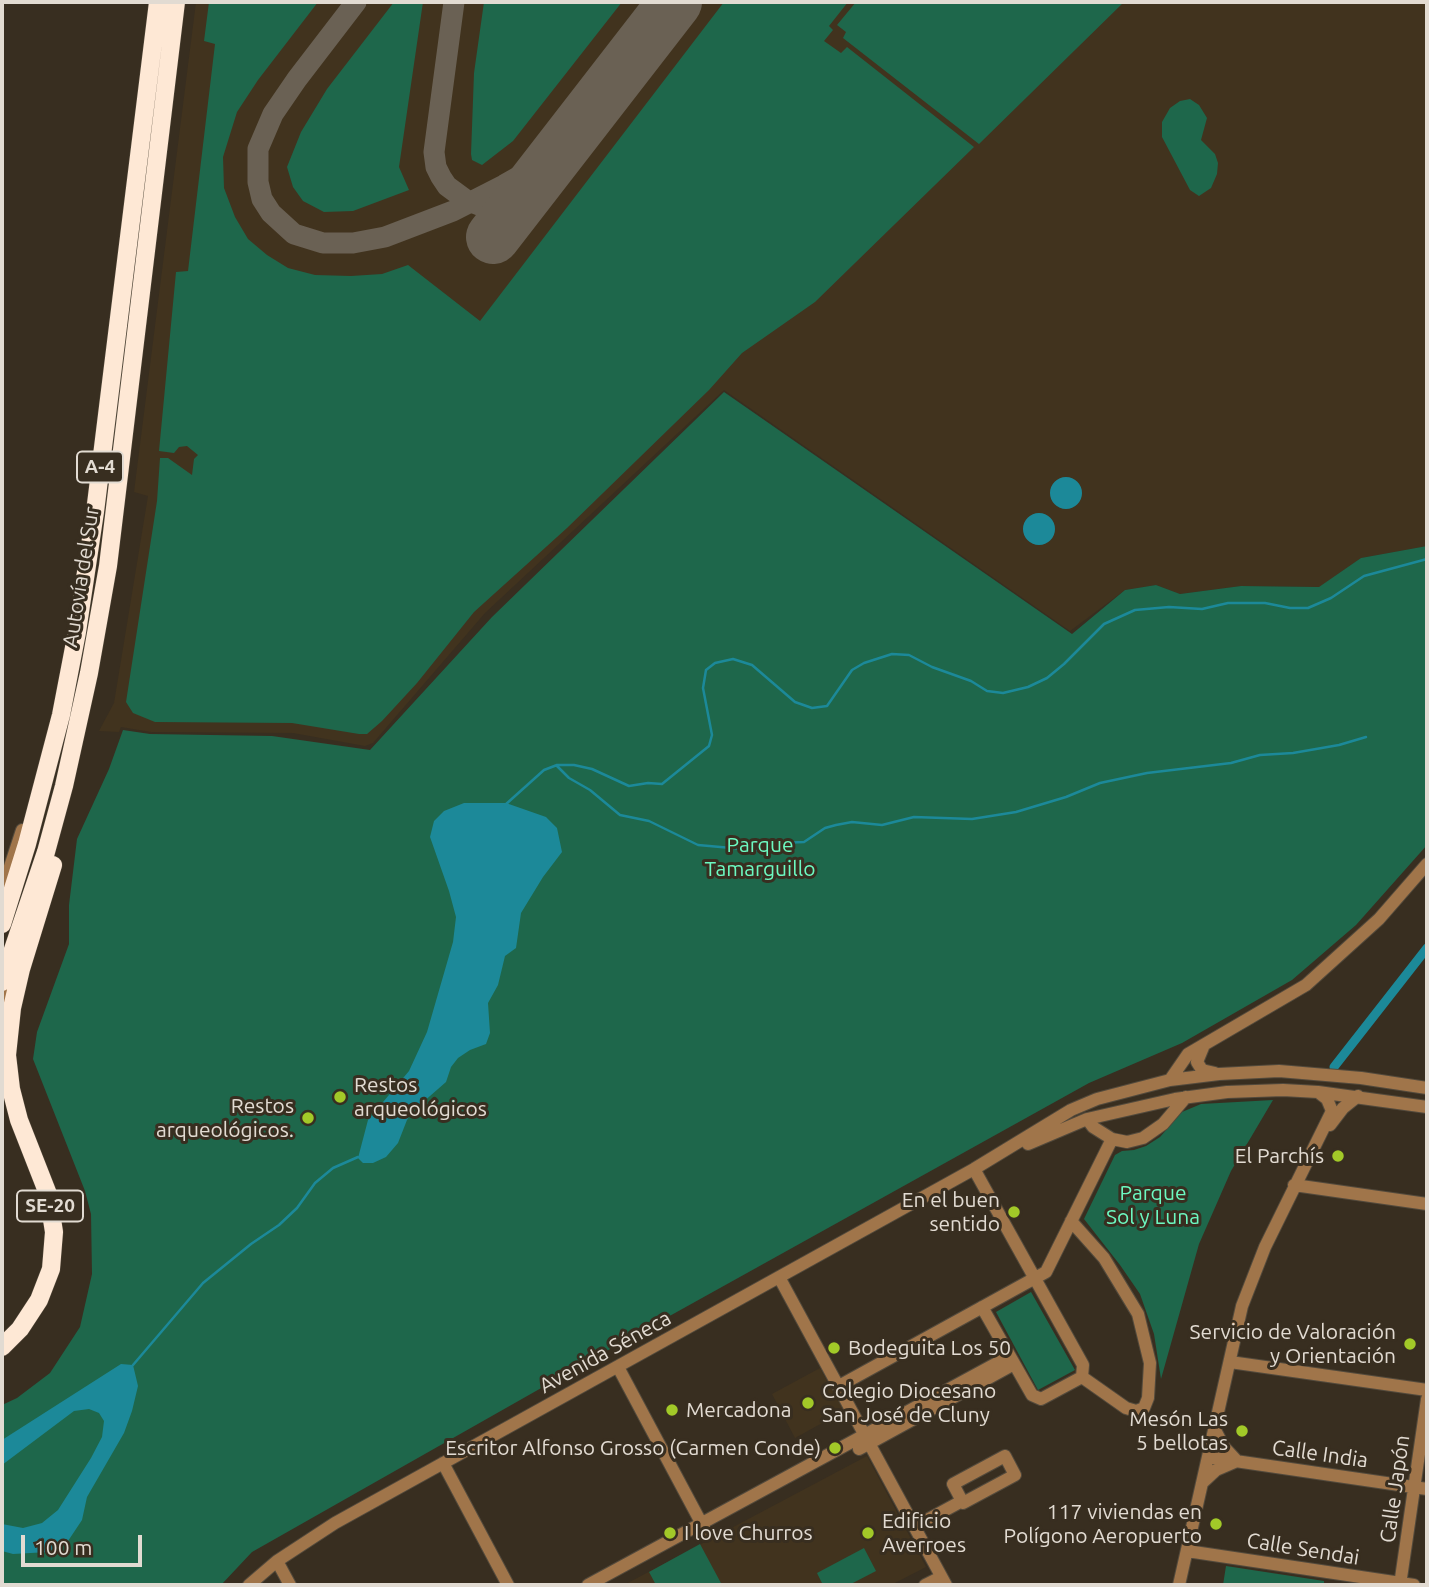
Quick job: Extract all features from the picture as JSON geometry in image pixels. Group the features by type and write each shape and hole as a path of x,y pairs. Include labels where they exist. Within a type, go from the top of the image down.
{"highway":[{"name":"Autovía del Sur","path":"2,924 27,844 61,715 77,632 158,2"},
{"name":"Autovía del Sur","path":"2,982 46,852 64,786 108,566 178,2"},
{"name":"SE-20","path":"2,1347 20,1329 39,1300 51,1269 54,1232 48,1194 19,1120 11,1089 7,1055 12,1008 21,969 76,786 96,674 108,566"},
{"path":"2,888 22,830 48,736 61,715"}],"street":[{"path":"2,1012 46,852"},
{"path":"1170,1080 1188,1054 1306,985 1379,919 1427,864"},
{"path":"1204,1045 1197,1062 1202,1070 1219,1073"},
{"name":"Avenida Séneca","path":"249,1585 277,1560 335,1523 779,1278 980,1165 1071,1110 1097,1099 1170,1080 1219,1073 1286,1071 1427,1087"},
{"path":"1307,1159 1343,1108 1358,1097 1361,1078"},
{"name":"Avenida Séneca","path":"980,1165 1087,1119 1186,1097 1279,1090 1318,1092 1427,1107"},
{"path":"1179,1585 1242,1306 1265,1247 1332,1111 1327,1099 1318,1092"},
{"path":"1087,1119 1093,1127 1112,1139 1127,1142 1143,1139 1163,1124 1186,1097"},
{"path":"839,1386 1046,1272 1112,1139"},
{"path":"980,1165 1035,1278 1083,1366 1082,1377"},
{"path":"1294,1185 1427,1205"},
{"path":"1071,1221 1104,1258 1138,1314 1150,1363 1148,1398 1144,1408 1136,1411 1126,1408 1082,1377"},
{"path":"779,1278 944,1581 926,1585"},
{"path":"982,1307 1032,1395 1041,1399 1082,1377"},
{"path":"603,1585 704,1527 1012,1360"},
{"path":"1230,1362 1427,1390"},
{"path":"618,1367 704,1527"},
{"name":"Calle Japón","path":"1405,1585 1421,1488 1427,1399"},
{"path":"1202,1484 1216,1470 1237,1461 1224,1447 1214,1428"},
{"path":"914,1527 1016,1475 1005,1456 953,1484 962,1501"},
{"name":"Calle India","path":"1208,1457 1421,1488"},
{"path":"443,1463 508,1585"},
{"path":"588,1585 704,1527"},
{"name":"Calle Sendai","path":"1187,1551 1405,1585"},
{"path":"277,1560 290,1585"}],"shaded area":[{"path":"196,2 1427,2 1427,546 1361,558 1320,587 1241,586 1180,594 1156,585 1125,590 1070,631 724,390 485,613 373,743 365,746 293,733 151,732 121,727 119,732 99,731 114,703 148,496 134,492"},
{"name":"Colegio Diocesano San José de Cluny","path":"820,1368 844,1411 795,1438 772,1394"},
{"path":"867,1456 926,1567 891,1585 624,1585"}],"green space":[{"path":"209,2 318,2 237,112 223,157 224,188 235,217 248,239 288,268 315,275 382,274 408,265 480,321 724,2 848,2 829,26 833,30 824,41 841,53 847,47 974,147 815,302 742,353 709,390 567,528 474,612 417,683 367,734 292,723 155,722 133,713 126,702 157,501 160,458 168,458 192,475 194,459 198,455 187,446 179,447 174,453 159,451 176,272 188,271 215,44 204,41"},
{"path":"394,2 423,2 399,167 409,190 353,211 324,212 303,201 293,187 287,167 301,132 327,89"},
{"path":"484,2 622,2 513,141 482,165 472,160 471,154 474,73"},
{"path":"856,2 1124,2 979,144 843,38 846,32 837,25"},
{"path":"1190,99 1199,105 1207,118 1201,140 1215,154 1218,163 1211,188 1199,196 1190,190 1162,137 1162,122 1170,108 1180,101"},
{"name":"Parque Tamarguillo","path":"724,392 1072,634 1125,590 1156,585 1180,594 1241,586 1319,587 1361,558 1427,546 1427,845 1356,925 1292,980 1182,1043 1089,1083 603,1353 252,1552 221,1585 2,1585 2,1405 17,1398 50,1373 80,1327 92,1274 91,1214 85,1191 33,1059 37,1032 69,944 69,905 77,839 109,769 123,730 150,734 272,736 370,750 492,617"},
{"name":"Parque Sol y Luna","path":"1273,1100 1231,1171 1199,1244 1161,1379 1154,1334 1140,1294 1084,1219 1115,1155 1146,1146 1160,1137 1182,1112 1201,1104"},
{"path":"1031,1292 1075,1370 1038,1390 996,1312"},
{"path":"700,1544 722,1585 656,1585 649,1572"},
{"path":"864,1548 876,1571 849,1585 823,1585 817,1573"},
{"path":"1226,1566 1324,1581 1324,1585 1223,1585"}],"water":[{"path":"1066,477 1077,482 1082,493 1077,504 1066,509 1055,504 1050,493 1055,482"},
{"path":"1039,513 1050,518 1055,529 1050,540 1039,545 1028,540 1023,529 1028,518"},
{"path":"464,803 506,803 546,817 557,828 562,852 521,913 516,948 505,956 498,985 488,1003 490,1033 486,1044 458,1058 451,1067 446,1082 414,1110 398,1143 386,1157 373,1163 363,1163 358,1158 368,1120 409,1071 427,1032 453,942 456,917 430,837 434,821 444,811"},
{"path":"121,1364 133,1365 138,1386 132,1411 124,1433 87,1497 82,1520 68,1541 48,1552 13,1554 2,1551 2,1524 23,1528 42,1523 58,1510 102,1437 104,1421 99,1413 89,1409 74,1411 2,1465 2,1440"}],"waterway":[{"path":"505,805 544,770 557,765 592,769 629,786 662,784 709,746 712,735 703,688 706,670 715,663 733,659 752,665 795,702 812,708 827,706 852,670 892,654 909,655 932,667 971,681 987,691 1003,693 1028,687 1047,678 1104,624 1135,610 1169,607 1202,609 1228,603 1265,603 1308,608 1331,598 1364,576 1427,559"},
{"path":"557,766 569,778 590,790 620,815 649,821 698,845 754,850 767,849 779,843 804,842 825,828 852,822 882,825 914,817 972,819 1016,812 1066,797 1100,783 1147,773 1231,763 1260,755 1293,753 1366,737"},
{"path":"1334,1067 1427,948"},
{"path":"133,1365 203,1283 279,1225 297,1208 315,1183 333,1168 358,1157"}],"taxiway":[{"path":"356,2 273,114 258,149 258,182 262,199 271,213 294,234 323,243 353,243 385,237 453,211 527,172 578,127"},
{"path":"454,2 434,152 436,167 441,177 447,186 466,200 484,207 506,208 523,196 548,166"}],"runway":[{"path":"493,237 675,2"}],"place":[{"name":"Restos arqueológicos","path":"340,1097"},
{"name":"Restos arqueológicos.","path":"308,1118"},
{"name":"El Parchís","path":"1338,1156"},
{"name":"En el buen sentido","path":"1014,1212"},
{"name":"Servicio de Valoración y Orientación","path":"1410,1344"},
{"name":"Bodeguita Los 50","path":"834,1348"},
{"name":"Colegio Diocesano San José de Cluny","path":"808,1403"},
{"name":"Mercadona","path":"672,1410"},
{"name":"Mesón Las 5 bellotas","path":"1242,1431"},
{"name":"Escritor Alfonso Grosso (Carmen Conde)","path":"835,1448"},
{"name":"117 viviendas en Polígono Aeropuerto","path":"1216,1524"},
{"name":"I love Churros","path":"670,1533"},
{"name":"Edificio Averroes","path":"868,1533"}]}
